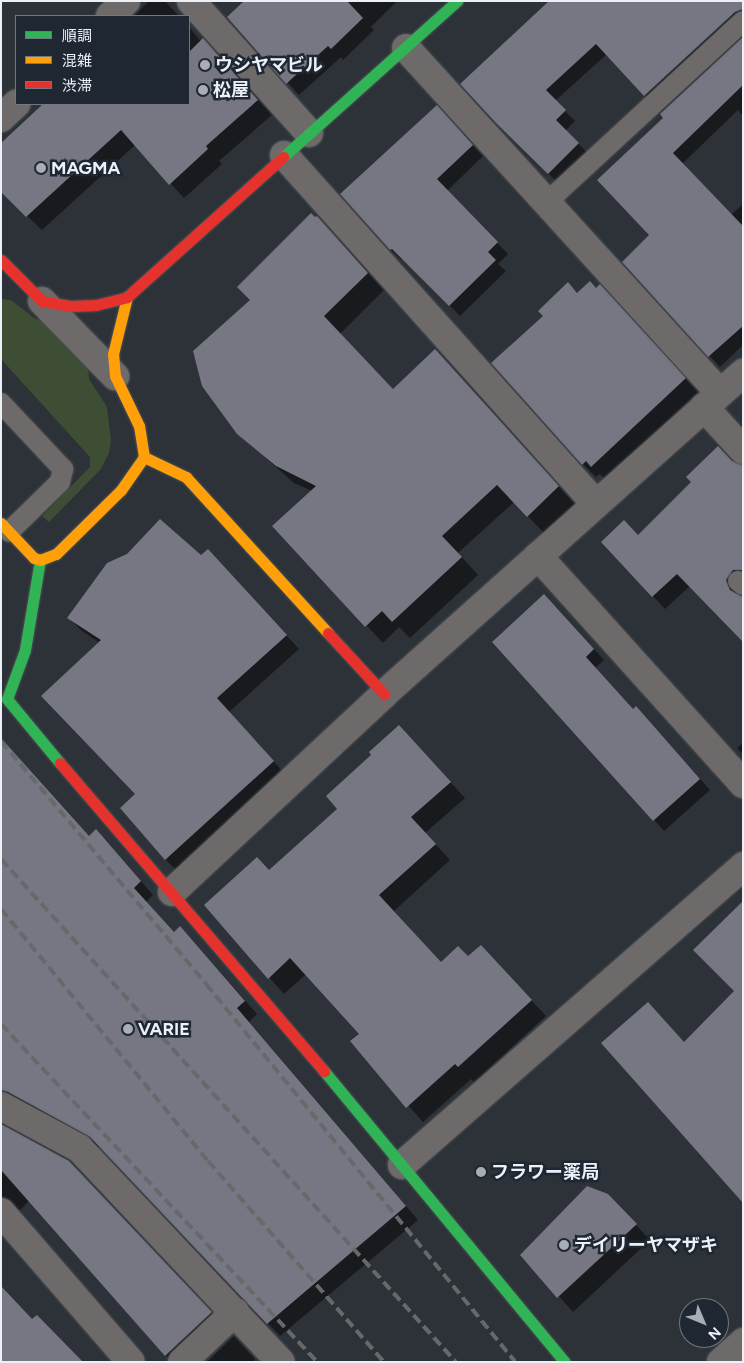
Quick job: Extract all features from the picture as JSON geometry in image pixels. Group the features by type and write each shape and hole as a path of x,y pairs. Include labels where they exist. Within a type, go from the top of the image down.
{"street":[{"path":"111,15 126,1"},
{"path":"191,1 309,133"},
{"path":"42,301 70,306 96,305 127,296 457,1"},
{"path":"406,48 546,202 712,400 743,450"},
{"path":"1,118 15,105"},
{"path":"284,155 595,504"},
{"path":"1,260 114,376 139,426 144,457 121,490 56,554 40,560 34,558 5,527"},
{"path":"114,376 113,354 127,296"},
{"path":"172,892 384,694 743,373"},
{"path":"144,457 186,476 384,694"},
{"path":"538,556 743,784"},
{"path":"40,560 25,650 7,698 14,710 172,892 565,1362"},
{"path":"402,1165 743,866"},
{"path":"1,1106 79,1148 281,1362"},
{"path":"1,1212 131,1362"},
{"path":"182,1362 235,1312"},
{"path":"721,1362 743,1342"}],"lane":[{"path":"546,202 743,21"},
{"path":"1,282 22,281"},
{"path":"1,403 63,469 60,482 5,527"}],"green space":[{"path":"1,299 11,300 34,318 48,323 87,354 89,379 107,407 111,440 109,453 101,469 49,522 42,516 90,467 90,457 1,359"}],"building":[{"path":"244,1 347,1 363,18 331,49 328,46 286,84 227,17"},
{"path":"549,1 743,1 743,9 735,12 644,96 596,44 546,90 566,110 556,120 579,143 548,174 496,123 460,84"},
{"path":"743,37 743,85 673,153 743,226 743,326 708,357 622,262 649,235 597,180 663,118 660,114"},
{"path":"203,38 258,100 206,146 208,149 169,185 121,130 26,217 1,192 1,143 42,105 190,105 190,51"},
{"path":"437,105 473,145 437,179 498,242 488,252 496,260 449,306 392,249 390,250 340,194"},
{"path":"311,213 315,217 317,216 368,273 324,316 393,389 435,349 559,486 527,517 497,485 442,536 462,557 392,622 382,611 365,627 272,526 316,486 276,466 237,434 202,386 193,351 250,300 237,287"},
{"path":"590,281 596,288 600,284 686,378 591,467 586,461 582,465 491,363 543,316 538,311 568,282 577,293"},
{"path":"718,446 732,461 743,465 743,570 733,570 726,580 730,590 743,597 743,642 677,574 652,597 601,542 624,520 638,535 691,482 686,477"},
{"path":"160,519 201,555 208,549 287,635 217,698 274,761 165,860 120,808 135,794 41,696 101,640 67,618 107,563 127,554"},
{"path":"544,594 594,649 586,657 633,709 636,706 700,779 653,821 492,642"},
{"path":"399,725 451,782 411,817 436,844 379,895 441,962 458,946 468,956 481,945 532,1000 458,1067 455,1064 406,1108 350,1041 359,1034 290,958 268,979 204,905 257,857 269,870 337,809 326,796 371,755 369,752"},
{"name":"VARIE","path":"1,738 89,836 96,829 141,881 134,888 174,932 180,926 245,1001 237,1008 406,1206 267,1324 90,1137 8,1092 1,1090"},
{"path":"743,901 743,1203 601,1043 648,1002 684,1042 734,991 693,950"},
{"path":"1,1124 69,1161 212,1312 165,1356 1,1170"},
{"path":"587,1186 608,1194 637,1224 557,1298 520,1255"},
{"path":"1,1286 32,1319 37,1315 83,1362 1,1362"}],"railway":[{"path":"1,741 206,984 515,1362"},
{"path":"1,859 456,1362"},
{"path":"1,909 208,1161 384,1362"},
{"path":"1,1024 317,1362"}],"traffic: fast":[{"path":"283,157 457,1"},
{"path":"40,560 25,650 7,699 60,763"},
{"path":"324,1071 565,1362"}],"traffic: slow":[{"path":"1,523 34,558 40,560 56,554 121,490 144,457 139,426 115,376 113,354 127,297"},
{"path":"144,457 186,477 328,633"}],"traffic: jam":[{"path":"1,260 42,301 70,306 96,305 127,297 283,157"},
{"path":"328,633 384,694"},
{"path":"60,763 324,1071"}],"place":[{"name":"ウシヤマビル","path":"205,65"},
{"name":"松屋","path":"203,90"},
{"name":"MAGMA","path":"41,168"},
{"name":"VARIE","path":"128,1029"},
{"name":"フラワー薬局","path":"481,1172"},
{"name":"デイリーヤマザキ","path":"564,1245"}]}
